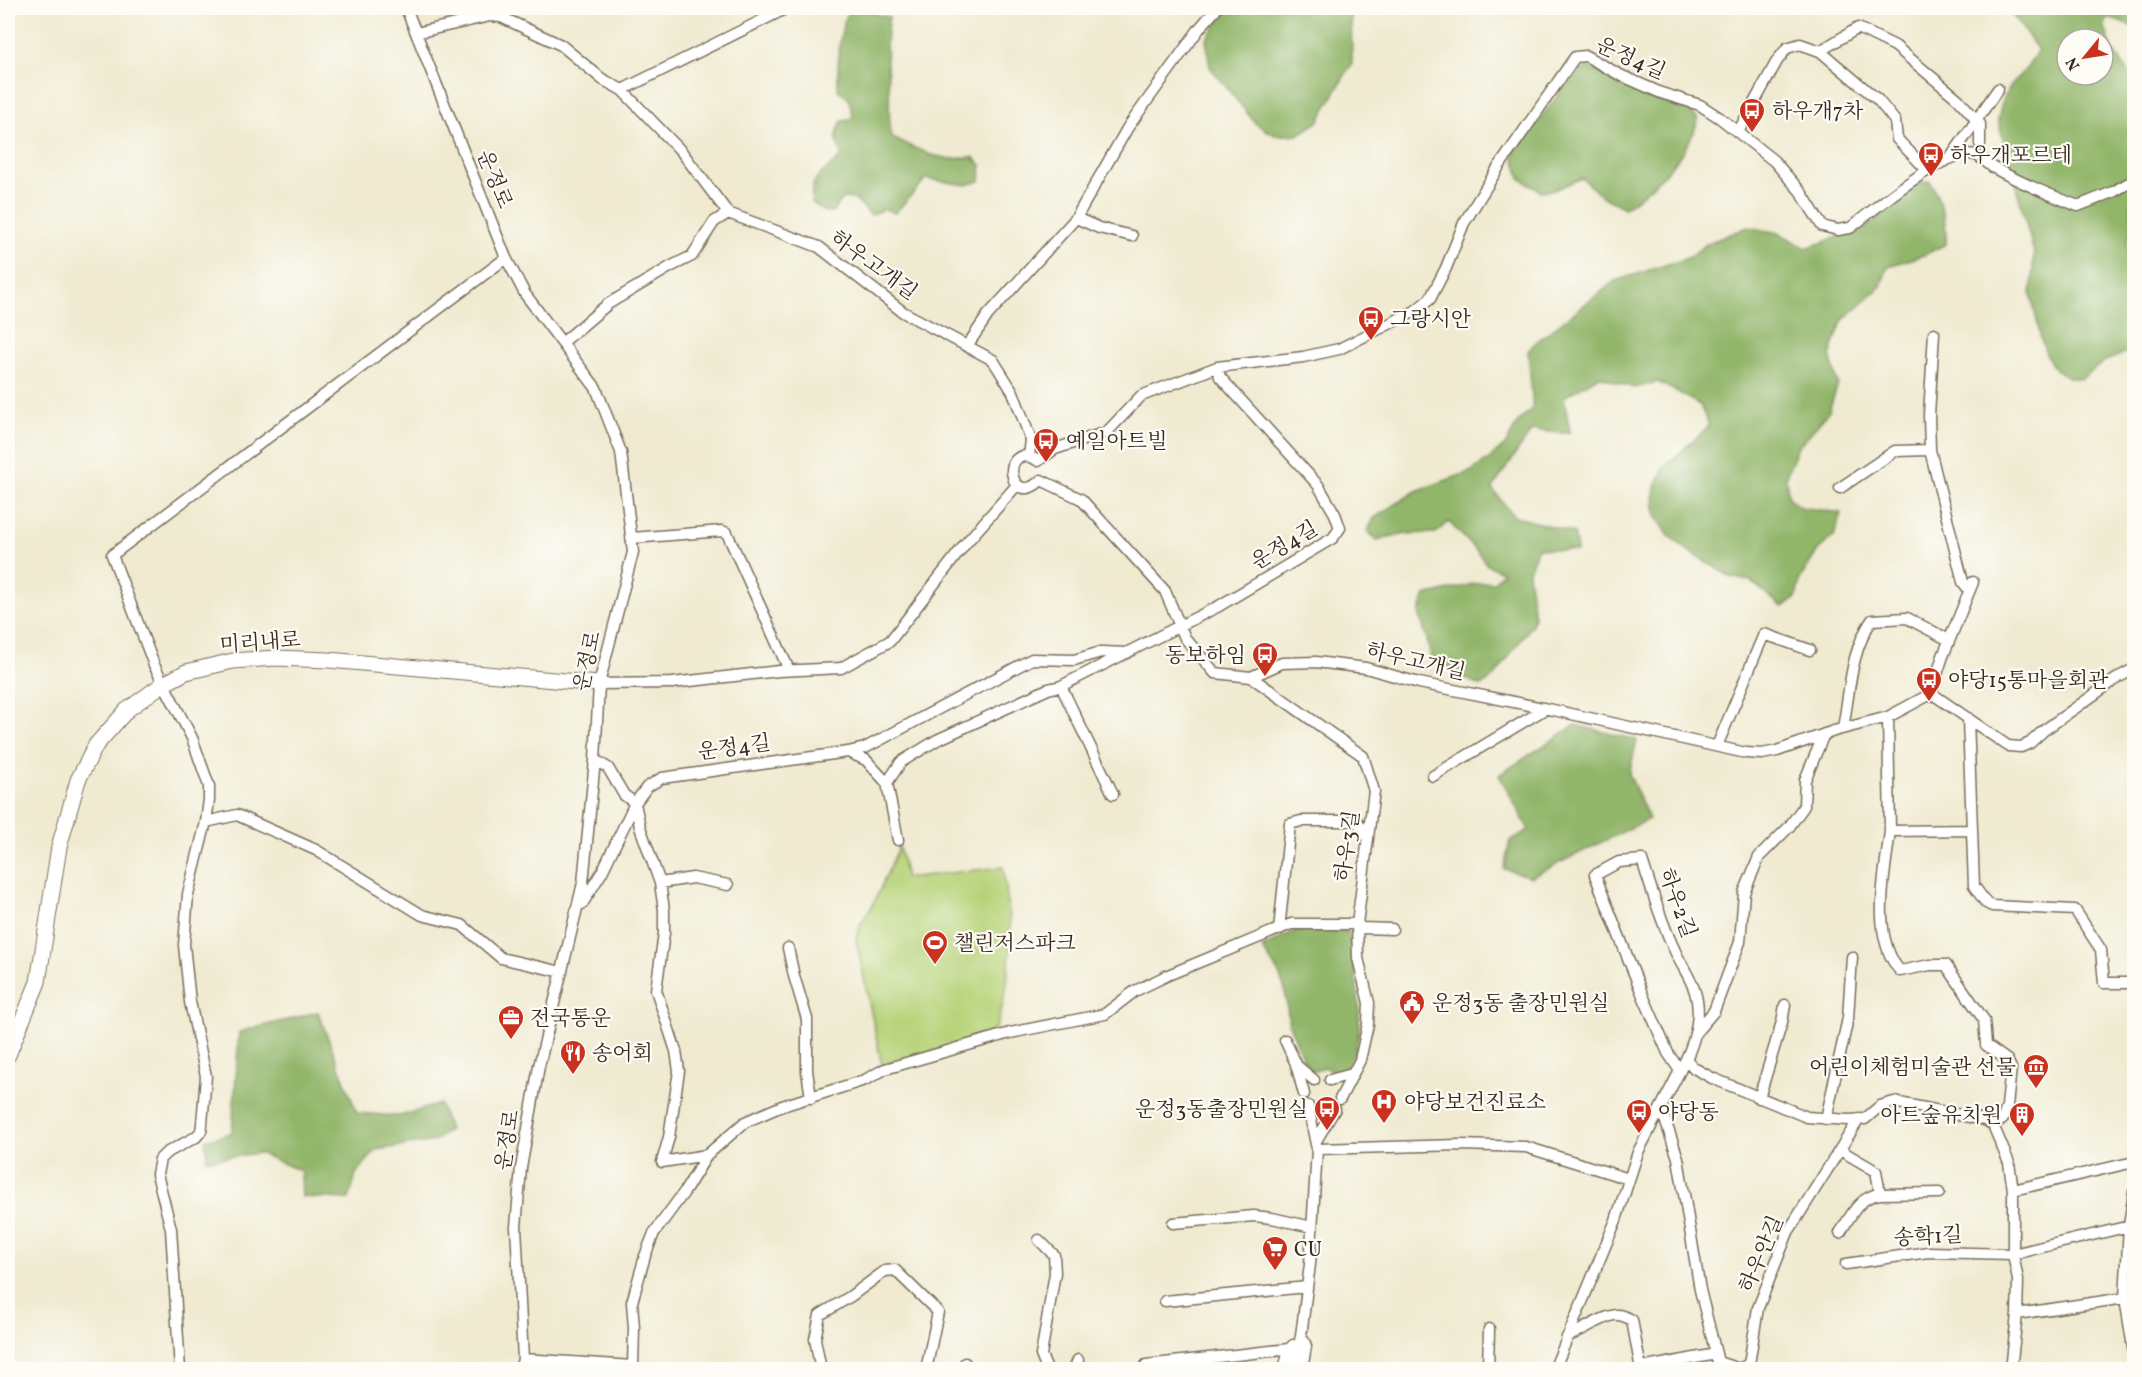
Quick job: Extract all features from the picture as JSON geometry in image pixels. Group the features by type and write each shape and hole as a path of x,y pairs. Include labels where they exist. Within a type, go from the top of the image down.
{"street":[{"name":"운정로","path":"406,8 506,258 525,294 596,388 621,452 632,538 633,552 599,684 595,760 583,883 539,1066 520,1179 516,1227 522,1364"},
{"path":"622,90 787,8"},
{"path":"967,346 988,315 1076,218 1128,127 1199,28 1217,8"},
{"path":"416,33 490,16 501,17 561,45 602,79 622,90 681,151 728,213 714,222 692,256 608,304 562,343"},
{"path":"1820,51 1858,28 1894,46 1958,99 1980,124 1980,144"},
{"path":"1738,132 1777,61 1787,48 1800,44 1820,51 1878,100 1890,112 1898,139 1928,171"},
{"name":"운정4길","path":"1033,459 1055,449 1107,432 1141,396 1217,367 1303,357 1339,349 1415,311 1430,299 1470,214 1517,139 1575,57 1586,56 1620,75 1661,93 1700,105 1774,162 1801,192 1822,226 1838,230 1850,228 1951,157 1998,89"},
{"path":"1951,157 1959,154 1975,155 1994,168 2036,189 2078,206 2113,192 2134,180"},
{"name":"하우고개길","path":"728,213 819,247 903,312 993,360 1013,392 1031,440 1033,459 1042,473 1041,480"},
{"path":"1076,218 1099,228 1132,236"},
{"path":"180,1370 171,1229 157,1174 160,1159 166,1153 196,1137 201,1131 202,1124 206,1076 190,1002 184,945 188,894 206,822 209,786 192,738 154,665 112,555 506,258"},
{"path":"1934,333 1929,415 1930,450 1963,582 1971,586 1930,696 1934,695 2008,746 2021,747 2031,743 2043,731 2119,677 2134,669"},
{"name":"운정4길","path":"887,783 901,762 937,740 1048,689 1061,686 1180,627 1333,538 1340,528 1335,514 1318,485 1220,377 1217,367"},
{"path":"1840,488 1895,451 1930,450"},
{"path":"1033,459 1021,457 1014,462 1011,470 1012,478 1017,485 1025,488 1034,486 1041,480 1081,499 1165,591 1185,639 1215,673 1251,677"},
{"path":"599,684 672,683 789,670 842,668 890,641 966,543 1017,485"},
{"path":"632,538 722,531 727,533 789,670"},
{"path":"1843,728 1850,678 1863,633 1872,620 1907,618 1949,640"},
{"path":"1717,747 1764,634 1810,650"},
{"name":"운정4길","path":"576,913 602,872 634,803 647,787 662,778 865,748 1032,660 1074,660 1101,652 1128,653"},
{"name":"미리내로","path":"8,1055 38,982 59,848 78,780 96,745 127,710 164,684 186,672 233,661 275,658 329,660 599,684"},
{"name":"하우고개길","path":"1251,677 1282,663 1316,662 1366,668 1419,683 1717,747 1762,754 1843,728 1888,717 1930,696"},
{"name":"하우3길","path":"1251,677 1363,756 1374,791 1357,924 1358,958 1369,1003 1365,1044 1360,1060 1317,1145"},
{"path":"1061,686 1113,794"},
{"path":"1433,776 1545,709"},
{"path":"1888,717 1890,831 1881,914 1890,954 1900,971 1930,965 1946,965 1984,1020 1986,1045 2007,1060 2011,1068 2007,1106 2003,1119 1994,1125"},
{"path":"1968,718 1974,886 1986,903 1992,906 2075,910 2102,950 2104,983 2134,983"},
{"path":"1695,1034 1714,1011 1740,942 1744,894 1759,857 1789,827 1804,806 1805,780 1824,734"},
{"path":"848,752 866,760 887,783 898,840"},
{"path":"595,760 608,768 624,795 634,803 660,883 664,910 664,933 656,990 676,1051 679,1071 669,1137 662,1162 707,1155"},
{"path":"206,822 237,815 316,850 422,915 462,925 501,958 562,972"},
{"path":"1279,930 1290,824 1301,821 1357,821 1368,839"},
{"path":"1890,831 1971,831"},
{"name":"하우2길","path":"1554,1370 1616,1220 1638,1152 1661,1108 1680,1071 1686,1059 1698,1022 1696,993 1657,908 1642,860 1619,862 1595,876 1668,1053 1680,1071"},
{"path":"660,883 693,878 728,885"},
{"path":"522,1364 635,1368 632,1302 654,1233 707,1155 745,1122 782,1106 866,1080 885,1069 1010,1033 1105,1014 1136,991 1160,979 1291,924 1357,924 1362,928 1392,929"},
{"path":"789,948 794,976 807,1019 807,1071 811,1097"},
{"path":"1826,1119 1848,1018 1852,957"},
{"path":"1759,1098 1782,1023 1785,1005"},
{"path":"1286,1040 1296,1064 1304,1094"},
{"path":"1686,1059 1694,1068 1807,1117 1865,1119 1880,1106 1894,1102 1985,1120 1994,1125 2008,1163 2013,1190 2013,1254 2018,1280 2011,1370"},
{"path":"1296,1064 1314,1080"},
{"path":"1330,1080 1352,1074"},
{"name":"하우3길","path":"1302,1370 1306,1346 1301,1336 1307,1287 1317,1145 1308,1106"},
{"path":"1661,1108 1678,1158 1700,1290 1718,1362 1731,1368"},
{"name":"하우안길","path":"1731,1368 1739,1369 1749,1364 1758,1308 1788,1232 1858,1119"},
{"path":"1317,1145 1526,1147 1629,1179"},
{"path":"1840,1150 1876,1171 1880,1194"},
{"path":"2013,1190 2134,1161"},
{"path":"2134,1192 2125,1298 2134,1350"},
{"path":"1840,1233 1858,1205 1870,1195 1939,1193"},
{"path":"1173,1223 1254,1216 1312,1227"},
{"name":"송학1길","path":"1846,1264 1928,1252 2013,1254 2132,1226"},
{"path":"1039,1240 1053,1256 1054,1264 1041,1355 1047,1370"},
{"path":"821,1370 815,1339 820,1315 851,1296 885,1270 896,1270 938,1312 926,1370"},
{"path":"1166,1301 1307,1287"},
{"path":"2017,1314 2125,1298"},
{"path":"1567,1337 1610,1315 1618,1315 1632,1320 1640,1364 1647,1367 1716,1354"},
{"path":"1488,1370 1489,1329"},
{"path":"1284,1370 1289,1349 1301,1336"},
{"path":"1293,1370 1301,1336"},
{"path":"1146,1365 1289,1349"}],"green space":[{"path":"853,8 889,17 886,54 892,138 931,155 951,159 973,157 982,166 980,181 966,185 926,179 895,213 884,209 871,215 854,199 843,198 832,212 824,212 812,202 813,185 816,179 842,155 837,138 842,121 853,117 849,99 838,90 838,81 841,34 848,14"},
{"path":"1228,8 1355,8 1351,11 1352,63 1318,122 1298,135 1275,135 1256,124 1210,67 1206,39"},
{"path":"2002,8 2134,8 2134,27 2109,18 2104,24 2105,27 2055,27 2055,87 2115,87 2115,52 2134,81 2134,202 2131,204 2132,232 2126,245 2134,271 2134,329 2128,352 2105,361 2081,379 2071,378 2055,370 2041,339 2031,295 2034,253 1998,120 2003,98 2038,50 2016,19"},
{"path":"1588,67 1645,97 1688,110 1698,119 1694,132 1679,157 1658,180 1625,208 1601,196 1582,178 1554,190 1540,191 1520,178 1513,153 1575,74"},
{"path":"1930,181 1943,212 1946,244 1924,255 1888,266 1881,286 1842,321 1830,356 1838,384 1828,413 1798,447 1786,476 1788,496 1800,507 1841,513 1834,536 1818,550 1800,579 1796,598 1782,607 1751,581 1731,577 1669,536 1655,514 1654,492 1664,467 1709,426 1700,405 1657,382 1634,388 1599,376 1564,397 1570,432 1532,430 1492,489 1514,516 1574,533 1577,551 1538,548 1528,573 1534,616 1532,625 1494,677 1481,686 1465,678 1453,668 1432,663 1419,614 1425,596 1477,583 1494,582 1503,572 1487,565 1449,522 1436,533 1402,534 1376,540 1368,531 1373,519 1416,491 1472,471 1506,444 1518,422 1533,408 1528,351 1536,342 1615,281 1688,258 1708,243 1748,227 1779,233 1806,248 1865,228 1918,184"},
{"path":"1575,725 1637,740 1629,774 1649,819 1531,877 1504,869 1510,841 1529,830 1499,775"},
{"name":"챌린저스파크","path":"899,847 906,878 1003,867 1010,917 1010,949 1007,984 995,1029 979,1039 882,1065 856,940 861,923 872,907"},
{"path":"1296,930 1348,931 1357,986 1359,1029 1356,1047 1349,1063 1338,1074 1325,1067 1308,1071 1289,1024 1285,990 1278,972 1262,948"},
{"path":"318,1012 357,1113 400,1116 440,1104 449,1130 435,1141 376,1150 356,1174 349,1199 302,1197 301,1171 259,1153 207,1160 205,1140 232,1133 239,1032"}],"place":[{"name":"하우개7차","path":"1752,134"},
{"name":"하우개포르테","path":"1931,178"},
{"name":"그랑시안","path":"1371,342"},
{"name":"예일아트빌","path":"1046,464"},
{"name":"동보하임","path":"1265,678"},
{"name":"야당15통마을회관","path":"1929,703"},
{"name":"챌린저스파크","path":"935,966"},
{"name":"운정3동 출장민원실","path":"1412,1026"},
{"name":"전국통운","path":"511,1041"},
{"name":"송어회","path":"573,1076"},
{"name":"어린이체험미술관 선물","path":"2036,1090"},
{"name":"야당보건진료소","path":"1384,1125"},
{"name":"운정3동출장민원실","path":"1327,1132"},
{"name":"야당동","path":"1639,1135"},
{"name":"아트숲유치원","path":"2022,1138"},
{"name":"CU","path":"1275,1272"}]}
